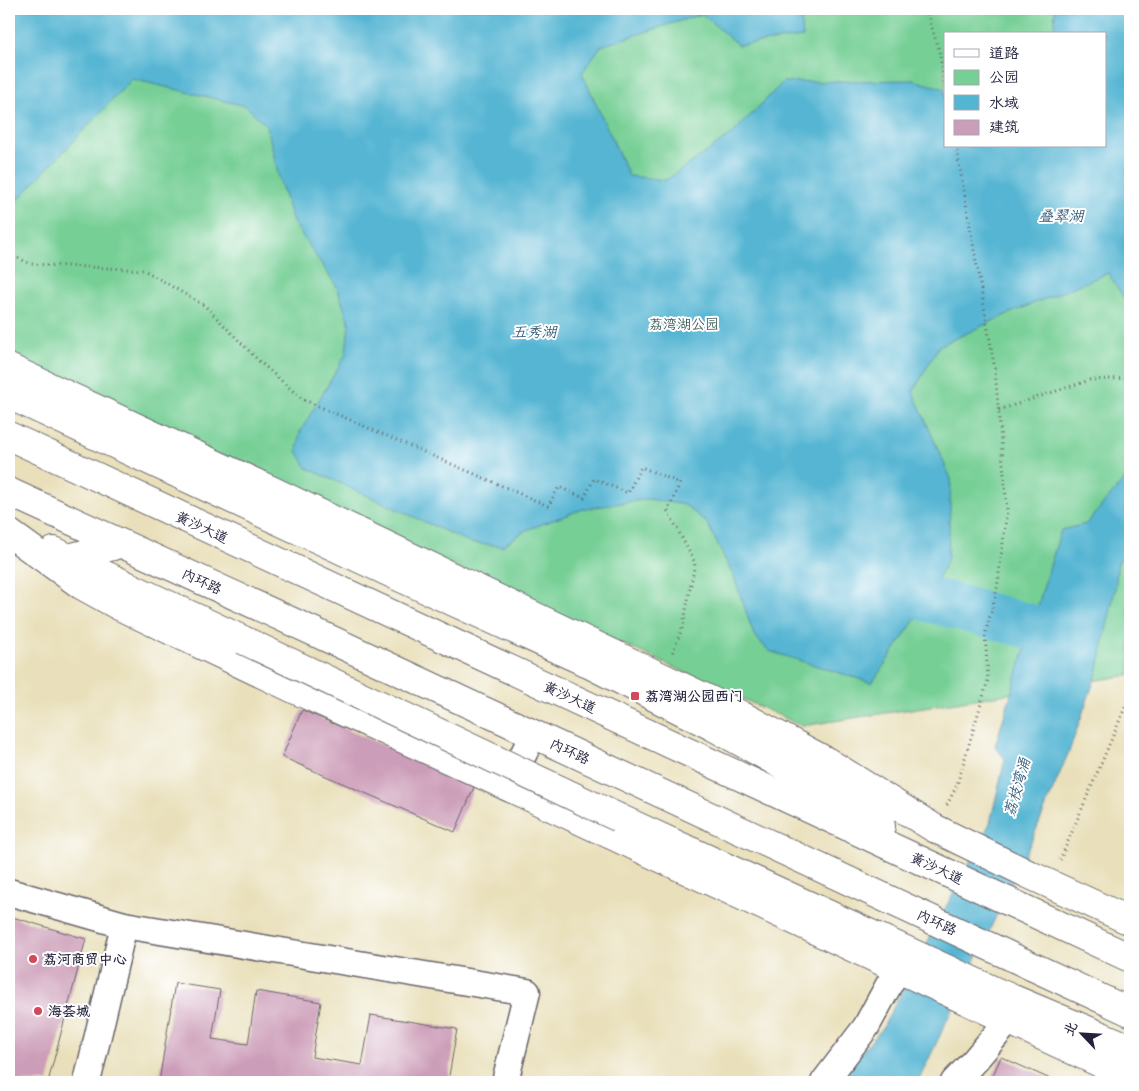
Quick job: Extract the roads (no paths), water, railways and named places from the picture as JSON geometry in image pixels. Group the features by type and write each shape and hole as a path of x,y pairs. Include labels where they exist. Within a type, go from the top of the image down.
{"main road":[{"path":"9,368 230,470 739,714 826,761 943,832 1130,921"},
{"path":"9,395 579,659 712,726 818,787 1007,903"},
{"name":"黄沙大道","path":"9,436 954,876 1007,903 1130,960"},
{"path":"9,442 1130,960"},
{"name":"内环路","path":"9,492 321,635 1130,1012"},
{"path":"9,497 113,546 282,621 1130,1016"},
{"path":"9,532 69,558 619,818 1000,993 1130,1048"},
{"path":"9,532 81,585 117,605 1130,1077"},
{"path":"69,558 113,546"},
{"path":"1094,942 1130,949"}],"street":[{"path":"507,787 532,738"},
{"path":"9,892 124,925 527,992 505,1082"},
{"path":"87,1082 124,925"},
{"path":"824,1082 866,1027 900,969"},
{"path":"954,1082 975,1060 1004,1017"}],"water":[{"name":"五秀湖","path":"9,9 800,9 803,37 738,45 702,14 601,46 582,73 629,176 666,180 731,135 783,82 913,80 944,89 944,148 1106,148 1106,32 1054,32 1055,9 1130,9 1130,308 1108,273 1008,314 939,346 913,392 951,479 948,559 918,615 872,683 769,651 754,635 734,577 707,523 685,505 648,499 583,509 526,530 502,546 471,543 307,468 297,451 300,432 346,354 349,323 337,287 293,222 279,178 267,126 246,106 132,79 9,209"},
{"name":"荔枝湾涌","path":"1130,473 1130,548 1118,562 1115,589 1097,673 1070,749 1031,842 918,1082 835,1082 882,1029 990,823 1005,759 995,746 1061,530 1086,524"}],"waterway":[{"path":"927,599 1055,633"}],"place":[{"name":"荔湾湖公园西门","path":"635,696"},
{"name":"荔河商贸中心","path":"33,959"},
{"name":"海荟城","path":"38,1011"}],"water label":[{"name":"叠翠湖","path":"1061,216"}],"park label":[{"name":"荔湾湖公园","path":"684,324"}]}
